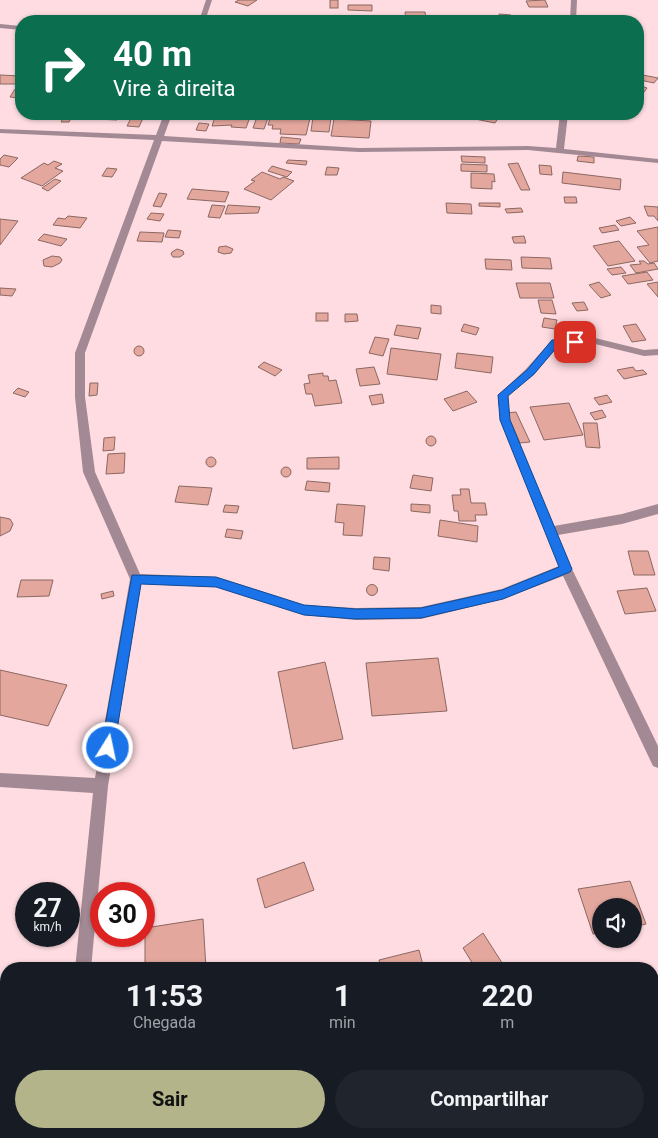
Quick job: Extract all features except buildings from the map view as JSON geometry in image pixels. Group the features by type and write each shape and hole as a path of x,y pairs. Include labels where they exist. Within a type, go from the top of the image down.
{"street":[{"path":"204,15 209,0"},
{"path":"573,15 574,0"},
{"path":"0,19 9,27"},
{"path":"0,26 15,28"},
{"path":"84,962 102,786 136,579 89,472 80,397 80,353 124,228 166,120"},
{"path":"560,150 563,120"},
{"path":"0,141 3,132 159,138 359,150 456,148 560,150 649,159 658,162"},
{"path":"658,352 644,353 595,341 555,343 530,372 503,395 505,420 566,569 658,761"},
{"path":"550,531 622,519 658,509"},
{"path":"136,579 216,582 304,610 356,614 421,613 503,594 566,569"},
{"path":"0,780 102,786"}],"route":[{"path":"108,748 136,579 216,582 304,610 356,614 421,613 503,594 566,569 505,420 503,395 530,372 555,343 575,342"}]}
